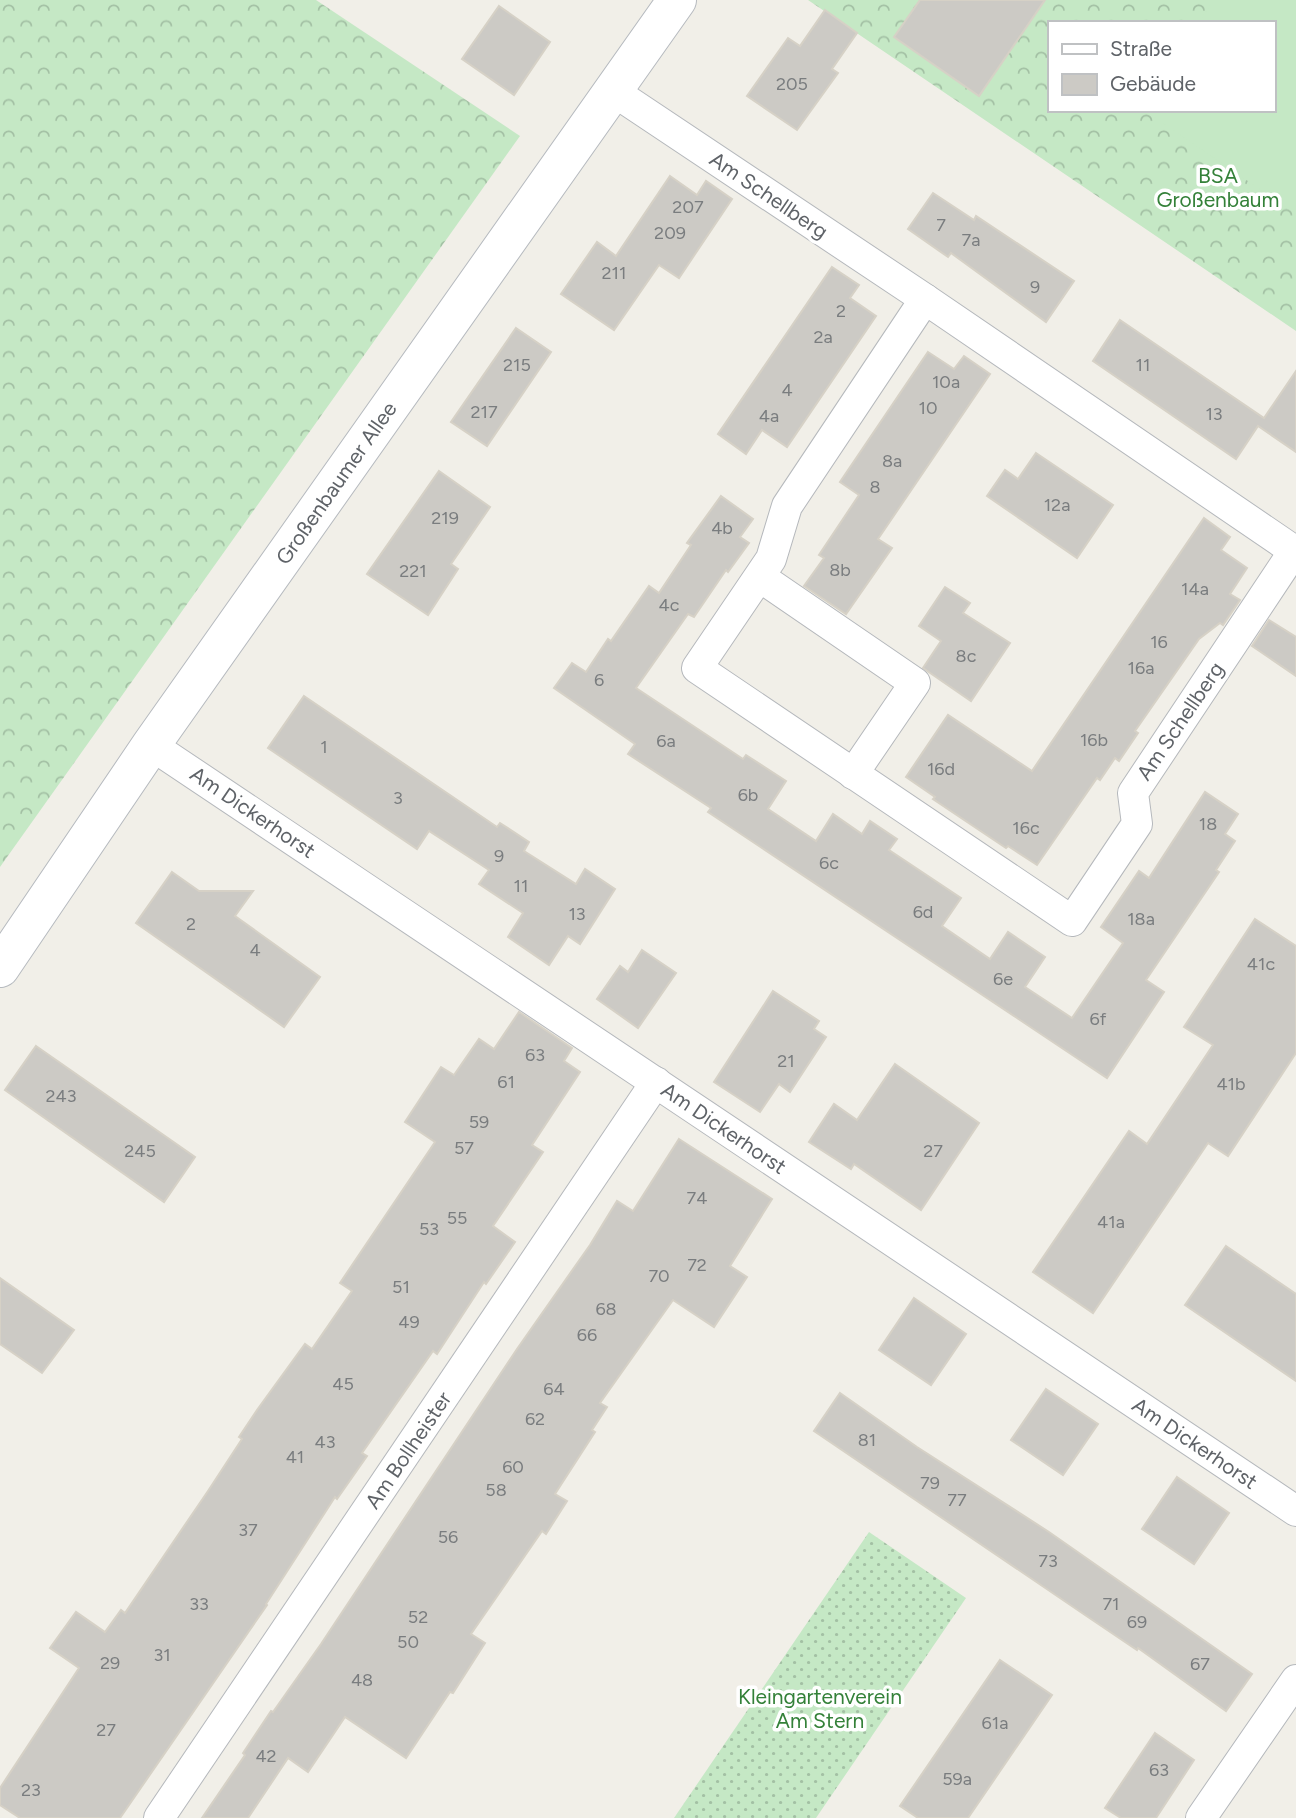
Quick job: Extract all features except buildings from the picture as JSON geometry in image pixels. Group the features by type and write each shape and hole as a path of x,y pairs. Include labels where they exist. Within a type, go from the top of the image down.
{"main road":[{"name":"Großenbaumer Allee","path":"0,968 152,745 677,0"}],"street":[{"name":"Am Schellberg","path":"613,91 925,299 1295,551 1133,793 1138,824 1072,922 698,668 771,559 787,506 925,299"},
{"path":"760,577 915,683 853,774"},
{"name":"Am Dickerhorst","path":"152,745 1296,1511"},
{"name":"Am Bollheister","path":"159,1818 656,1082"},
{"path":"1201,1818 1296,1680"}],"green space":[{"path":"0,0 316,0 520,136 0,867"},
{"name":"BSA Großenbaum","path":"808,0 1296,0 1296,331"},
{"path":"1214,0 1296,0 1296,214 1147,112 1275,112 1275,21 1199,21"},
{"name":"Kleingartenverein Am Stern","path":"869,1532 966,1598 816,1818 674,1818"}]}
